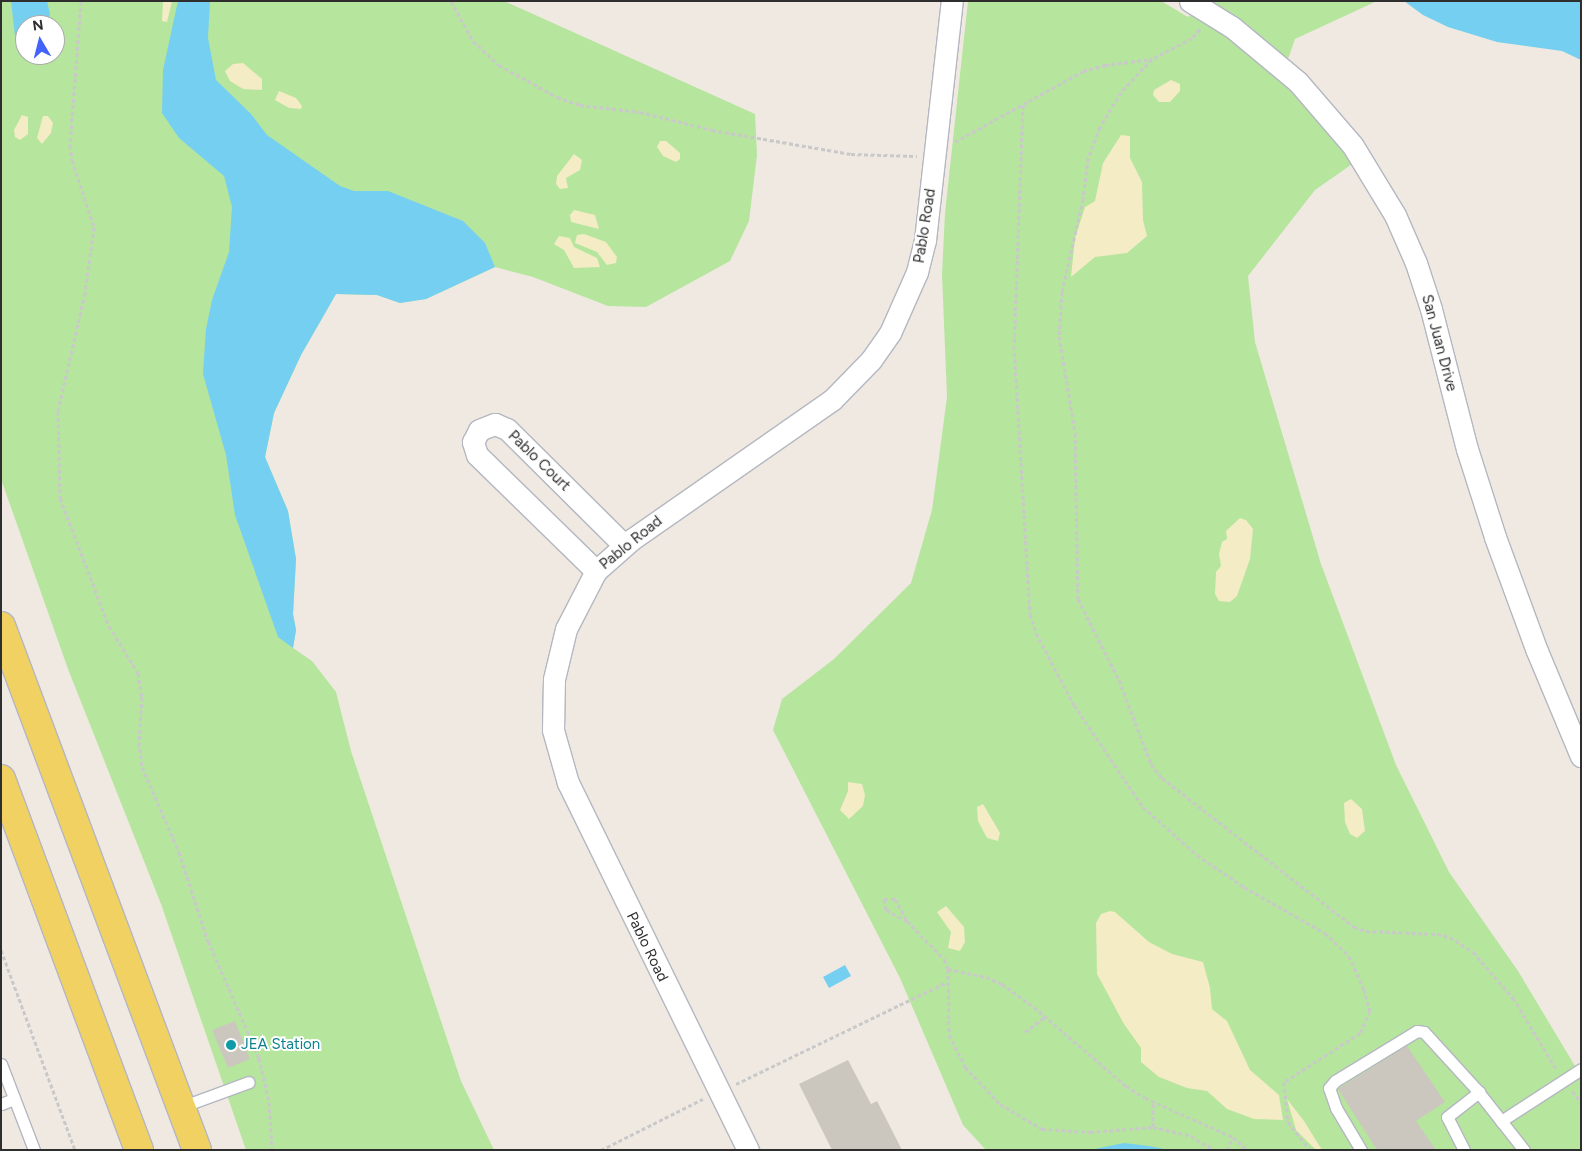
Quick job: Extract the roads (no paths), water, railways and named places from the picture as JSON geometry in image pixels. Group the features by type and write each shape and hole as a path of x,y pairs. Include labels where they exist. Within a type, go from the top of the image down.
{"main road":[{"path":"1,626 197,1150"},
{"path":"1,779 7,812 139,1150"}],"street":[{"name":"Pablo Road","path":"748,1150 579,809 557,750 552,705 558,653 575,607 596,571 624,546 832,400 871,360 902,311 918,272 925,240 952,1"},
{"name":"San Juan Drive","path":"1190,1 1212,14 1267,54 1327,113 1353,146 1396,215 1416,263 1431,308 1467,449 1495,537 1537,651 1581,756"},
{"name":"Pablo Court","path":"596,571 476,455 473,442 479,430 495,424 507,429 624,546"}],"lane":[{"path":"1361,1150 1336,1108 1329,1088 1335,1081 1408,1034 1424,1032 1479,1092 1524,1150"},
{"path":"2,1066 34,1150"},
{"path":"1501,1121 1581,1069"},
{"path":"181,1107 249,1082"},
{"path":"1464,1150 1447,1117 1479,1092"},
{"path":"1,1104 14,1099"}],"water":[{"path":"11,1 47,1 50,15 15,15 15,36"},
{"path":"178,1 210,1 208,38 216,80 251,114 267,135 340,186 354,191 388,191 463,221 485,243 495,267 426,299 400,303 377,295 336,294 301,355 274,413 265,457 288,511 296,559 293,614 296,630 293,648 278,637 235,515 226,455 203,374 206,329 212,300 229,252 232,207 224,176 179,138 162,113 163,70"},
{"path":"1404,1 1581,1 1581,60 1562,51 1497,42 1448,27 1423,15"},
{"path":"845,965 851,976 829,988 823,977"},
{"path":"1124,1143 1149,1146 1169,1150 1090,1150"}],"place":[{"name":"JEA Station","path":"231,1045"}]}
